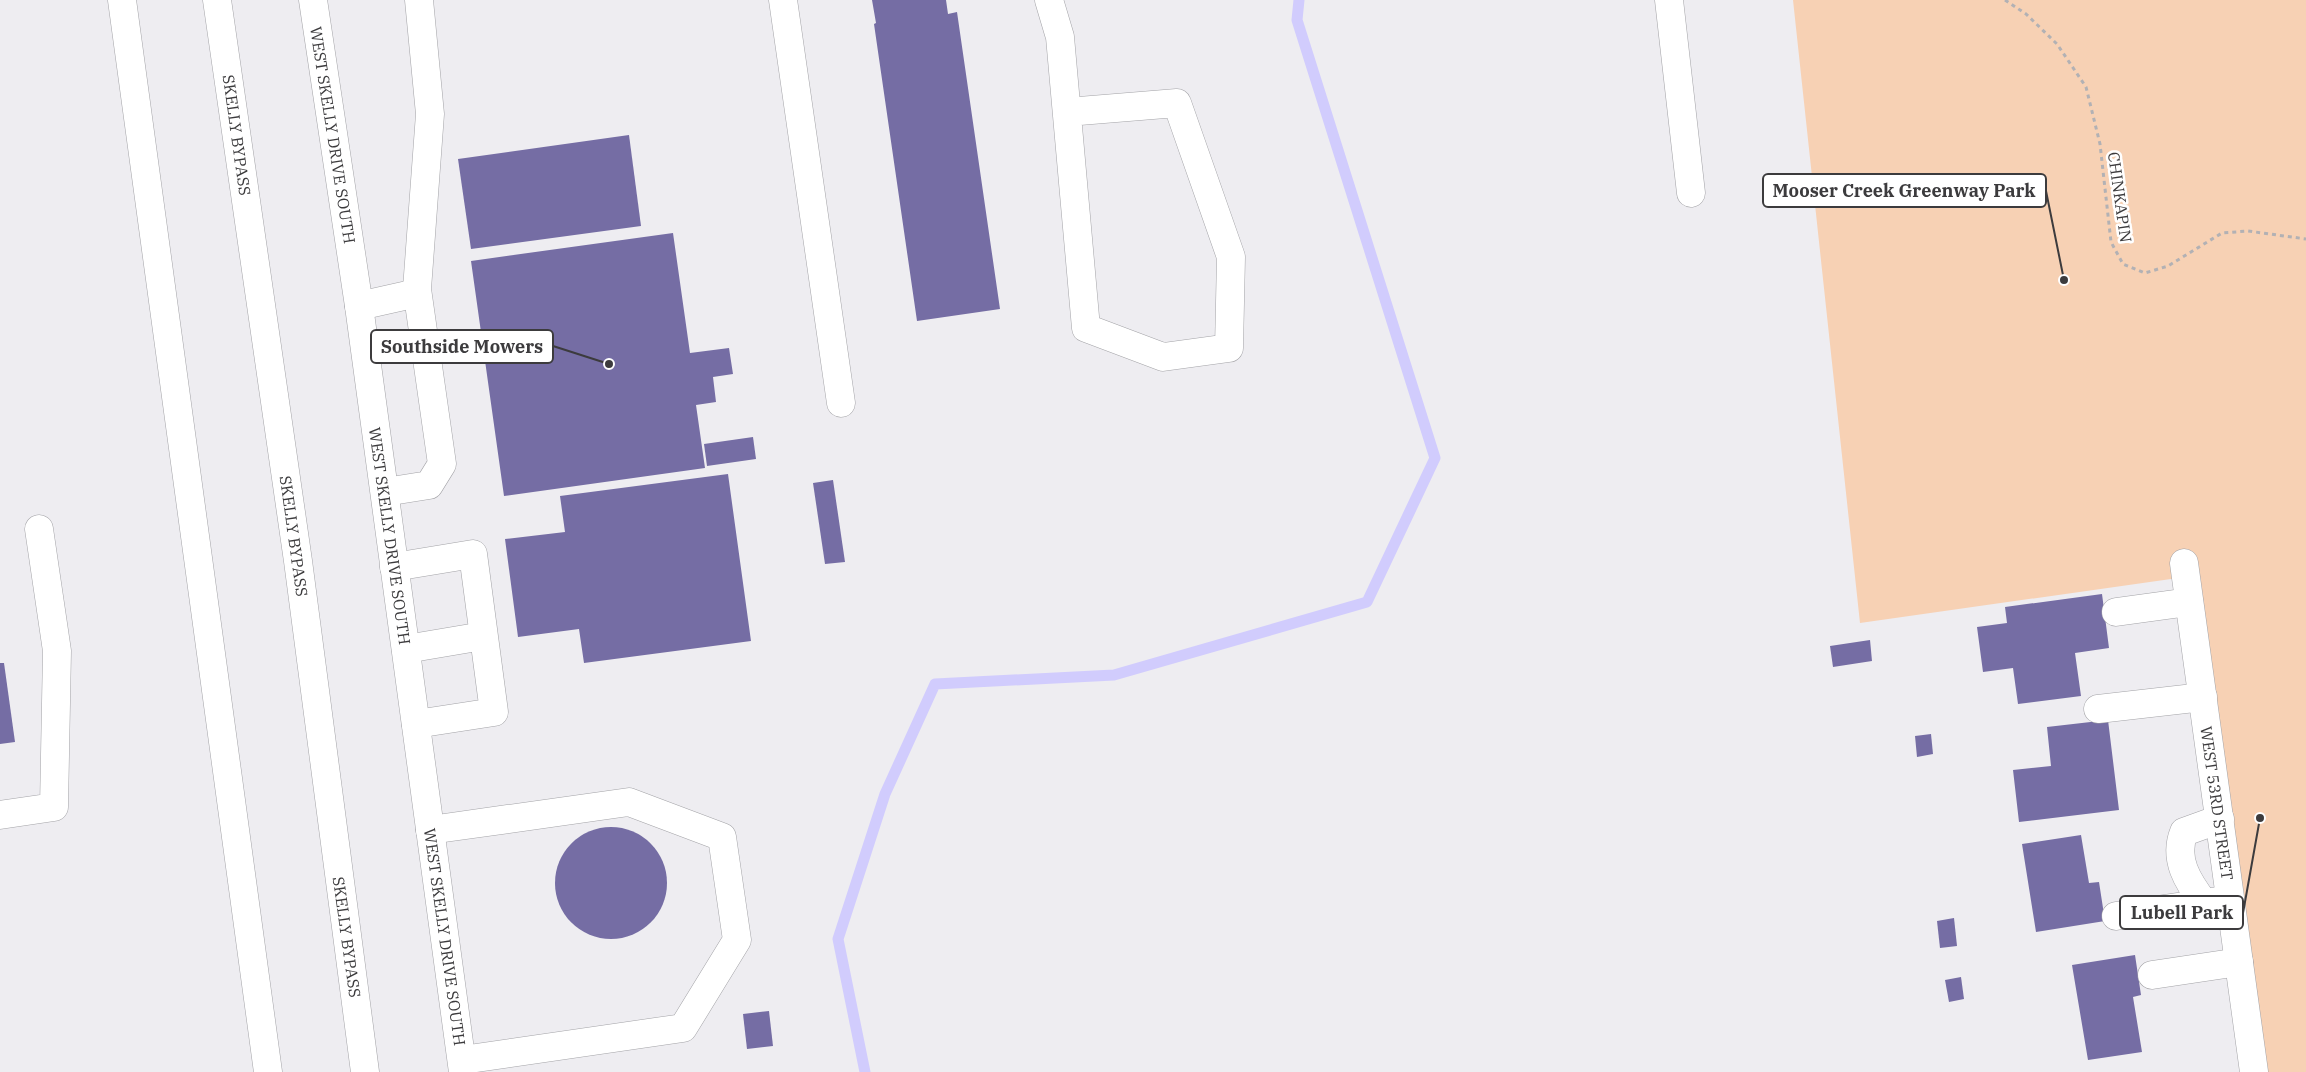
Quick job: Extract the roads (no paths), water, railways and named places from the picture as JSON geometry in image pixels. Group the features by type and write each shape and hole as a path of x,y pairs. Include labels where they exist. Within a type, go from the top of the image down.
{"main road":[{"path":"122,0 268,1072"},
{"name":"SKELLY BYPASS","path":"217,0 299,571 365,1072"},
{"name":"WEST SKELLY DRIVE SOUTH","path":"313,0 359,306 463,1066"},
{"path":"384,492 429,485 442,464 418,294 430,114 419,0"},
{"path":"783,0 841,403"},
{"path":"1049,0 1060,37 1086,328 1162,357 1229,348 1231,257 1177,103 1067,112"},
{"path":"1669,0 1691,194"},
{"path":"359,306 418,294"},
{"path":"0,815 54,807 57,651 39,529"},
{"path":"394,566 472,554 484,636 494,712 416,724"},
{"name":"WEST 53RD STREET","path":"2184,563 2254,1072"},
{"path":"2116,612 2189,602"},
{"path":"406,649 484,636"},
{"path":"2098,709 2203,698"},
{"path":"430,830 629,802 722,837 737,940 683,1028 463,1066"},
{"path":"2204,903 2186,879 2180,856 2180,842 2184,832 2220,818"},
{"path":"2116,916 2230,900"},
{"path":"2152,976 2239,962"}],"waterway":[{"path":"865,1072 838,939 885,794 935,684 1114,675 1367,602 1435,458 1297,20 1299,0"}],"place":[{"name":"Mooser Creek Greenway Park","path":"2064,280"},
{"name":"Southside Mowers","path":"609,364"},
{"name":"Lubell Park","path":"2260,818"}]}
